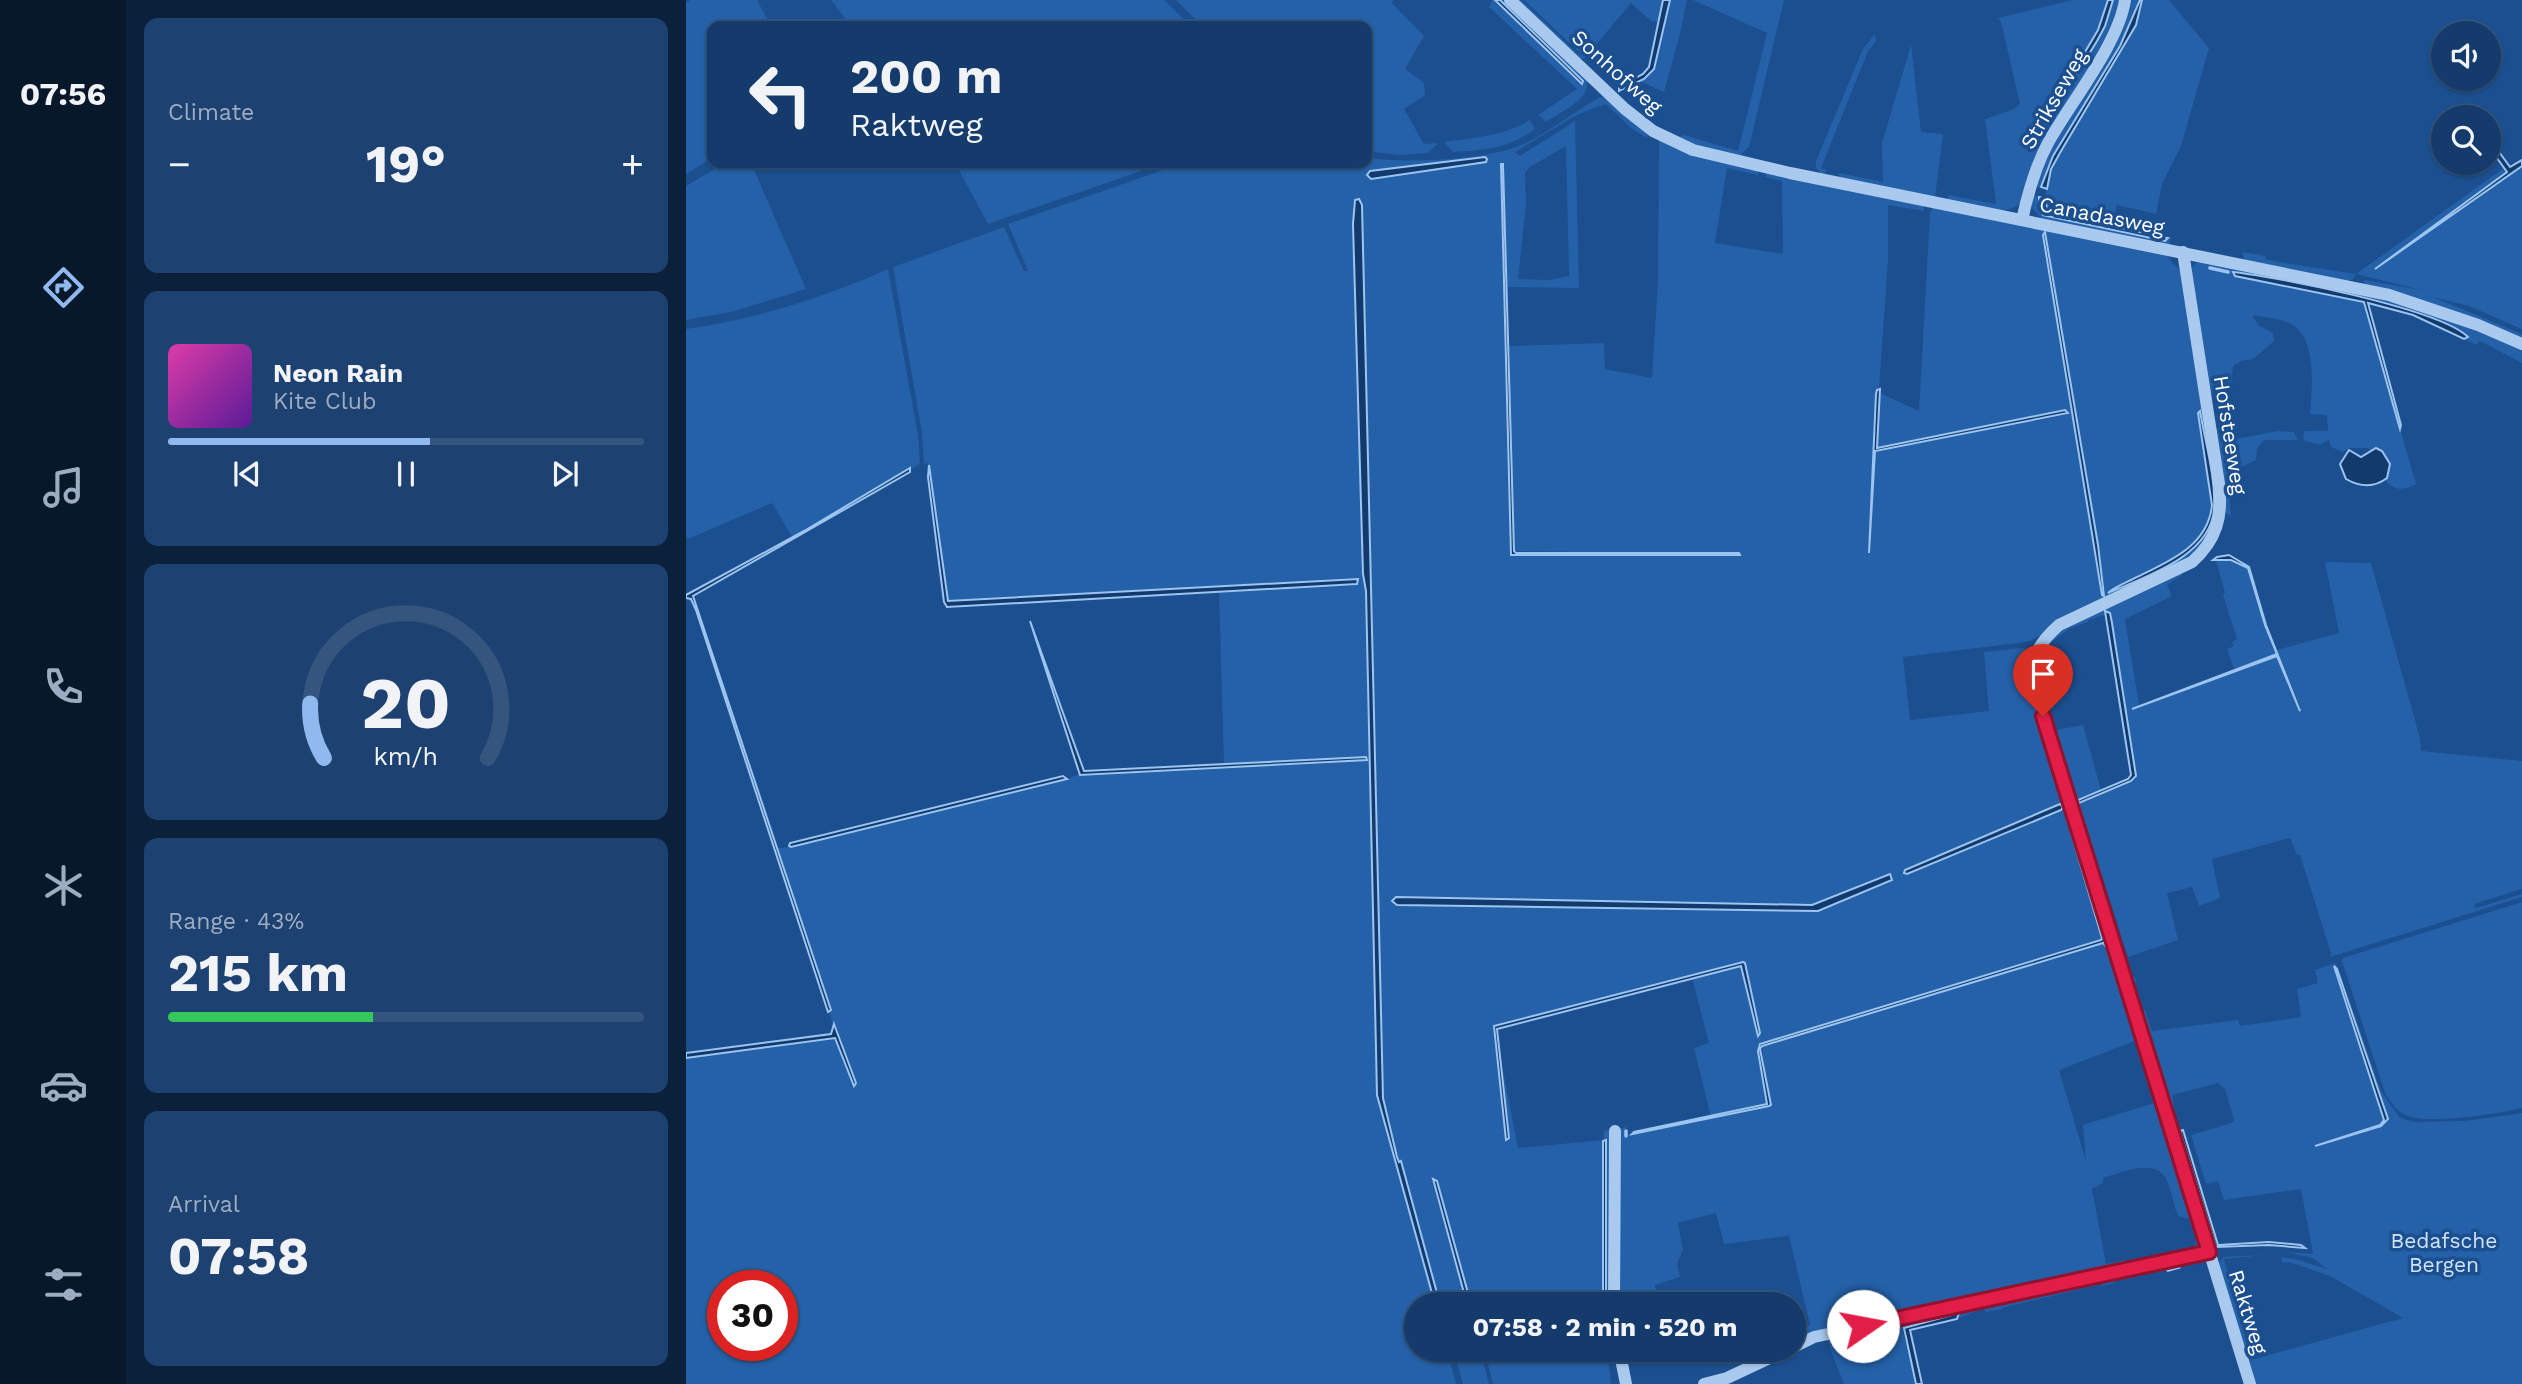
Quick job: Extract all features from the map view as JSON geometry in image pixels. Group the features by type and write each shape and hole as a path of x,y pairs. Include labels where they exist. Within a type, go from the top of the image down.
{"street":[{"name":"Sonhofweg","path":"1510,0 1625,109 1653,131 1670,140"},
{"name":"Strikseweg","path":"2022,220 2035,170 2112,37 2125,0"},
{"name":"Canadasweg","path":"1670,140 1693,150 1732,160 2389,295 2478,325 2522,344"},
{"name":"Hofsteeweg","path":"2038,648 2059,625 2192,562 2216,531 2221,503 2219,484 2183,252"},
{"name":"Raktweg","path":"2038,648 2032,668 2036,691 2250,1384"},
{"path":"1614,1292 1615,1130"},
{"path":"1806,1341 1814,1337 2209,1252"},
{"path":"1622,1362 1626,1384"},
{"path":"1704,1384 1727,1378 1761,1362"}],"green space":[{"path":"690,0 757,0 768,21 707,21 707,161 686,174 686,3"},
{"path":"831,0 1164,0 1186,21 847,21"},
{"path":"1176,0 1393,0 1392,3 1424,36 1405,69 1424,83 1425,95 1404,109 1424,144 1438,143 1428,153 1399,155 1372,152 1372,21 1197,21"},
{"path":"1492,0 1504,0 1587,80 1584,94 1566,110 1546,122 1538,115 1577,89 1489,7"},
{"path":"1516,0 1521,0 1580,56 1581,54 1524,0 1663,0 1659,22 1651,21 1631,3 1585,58 1578,60"},
{"path":"1670,0 1687,0 1664,92 1640,81 1654,69"},
{"path":"1693,0 1784,0 1749,147 1738,157 1717,153 1677,138 1684,135 1738,151 1767,33"},
{"path":"2073,0 2108,0 2098,30 2030,146 2031,149 2097,41 2113,0 2122,0 2117,17 2021,202 2006,210 1996,211 1948,201 1948,195 1996,204 1985,119 2014,109 2020,104 1998,18"},
{"path":"2129,0 2140,0 2121,45 2068,132 2041,187 2036,187 2034,195 2039,197 2041,213 2171,238 2169,246 2041,218 2033,209 2031,199 2040,167"},
{"path":"2142,0 2169,0 2209,48 2181,146 2162,184 2156,214 2117,205 2112,226 2048,213 2045,198 2051,169 2136,25"},
{"path":"1875,34 1876,41 1868,51 1821,168 1827,170 1823,176 1816,168 1816,161 1863,49"},
{"path":"1911,45 1921,132 1943,134 1935,198 1839,179 1839,173 1883,182 1882,143"},
{"path":"1600,97 1606,98 1648,132 1647,138 1631,128 1606,104 1594,109 1603,104 1573,117 1515,152 1520,156 1575,121 1579,288 1507,287 1501,164 1512,556 1740,554 1514,551 1509,346 1604,343 1605,369 1652,378 1658,280 1659,139 1757,170 1758,175 1727,168 1715,243 1783,254 1782,181 1765,177 1767,172 1923,203 1924,211 1888,205 1888,260 1879,389 1876,394 1868,553 1875,451 2066,415 2067,411 1876,447 1880,393 1919,411 1930,213 1933,206 2166,255 2180,271 2218,496 2211,532 2192,556 2030,641 1903,657 1910,720 1989,711 1984,652 2023,648 2028,650 2138,1035 2135,1041 2059,1070 2086,1161 2083,1125 2154,1103 2187,1206 2155,1099 2151,1096 2157,1097 2201,1244 2194,1252 2196,1239 2189,1219 2179,1216 2176,1211 2168,1183 2161,1172 2137,1168 2103,1178 2103,1183 2092,1189 2106,1264 2125,1260 2125,1266 1806,1339 1806,1327 1810,1325 1806,1292 1802,1292 1789,1236 1724,1244 1716,1213 1678,1223 1683,1250 1677,1263 1680,1277 1655,1285 1656,1292 1617,1292 1618,1135 1622,1128 1627,1127 1624,1132 1626,1138 1628,1134 1769,1106 1762,1046 2104,943 2106,947 2067,819 2101,940 1760,1044 1767,1104 1711,1117 1694,1048 1709,1043 1692,978 1741,966 1759,1035 1743,962 1494,1026 1506,1140 1509,1138 1497,1040 1518,1148 1604,1140 1604,1131 1613,1129 1611,1292 1606,1292 1606,1140 1603,1141 1603,1292 1467,1292 1434,1179 1432,1181 1464,1292 1437,1292 1402,1162 1398,1162 1383,1098 1361,201 1353,204 1353,224 1363,574 1366,591 1377,1095 1432,1292 1404,1292 1404,1362 1450,1362 1456,1384 686,1384 686,1058 835,1038 856,1084 829,1012 831,1009 778,848 1065,780 1079,774 1083,776 1368,759 1224,764 1219,592 1354,586 1357,579 947,601 930,475 927,463 924,464 922,433 893,267 1004,227 1024,271 1028,271 1008,224 1169,168 1372,168 1372,158 1424,160 1467,157 1505,150 1531,140","holes":["1566,146 1569,276 1549,280 1518,279 1526,205 1525,173 1530,167","1485,157 1486,162 1371,179 1413,166","2046,233 2105,594 2102,595 2043,235","2199,411 2214,492 2213,517 2208,531 2198,544 2170,565 2108,593 2171,560 2194,543 2203,532 2212,505","2055,806 2061,810 1907,874 1905,870","1893,878 1818,911 1397,905 1403,897 1812,905"]},
{"path":"1530,120 1535,129 1506,145 1453,152 1444,142 1499,133"},
{"path":"2522,166 2522,329 2469,306 2433,297 2522,334 2522,340 2365,286 2364,280 2421,290 2356,274 2494,175 2501,175 2504,168 2507,172 2491,185 2376,269"},
{"path":"717,168 753,168 806,289 731,312 686,320 686,186"},
{"path":"958,168 1150,168 988,224"},
{"path":"2242,252 2266,256 2265,259 2278,262 2356,274 2346,282 2245,261"},
{"path":"2203,261 2413,306 2522,349 2522,363 2480,341 2477,345 2464,339 2467,338 2463,332 2413,311 2233,272 2235,276 2364,302 2416,484 2404,489 2396,488 2385,480 2390,464 2379,449 2370,451 2368,448 2349,448 2343,452 2331,447 2329,440 2322,445 2305,441 2305,431 2328,431 2327,415 2310,414 2310,354 2301,333 2290,323 2252,315 2258,325 2273,333 2274,341 2253,359 2233,366 2229,390 2215,394 2208,391 2190,270 2196,263"},
{"path":"888,269 918,435 920,464 792,537 772,503 688,539 686,329 789,306"},
{"path":"2218,428 2221,442 2277,431 2294,432 2298,440 2264,440 2257,448 2256,460 2244,466 2227,466 2231,516 2225,513 2214,429"},
{"path":"2216,560 2241,563 2248,568 2265,625 2277,654 2234,669 2227,649 2234,646 2232,642 2237,639 2223,595 2225,593"},
{"path":"2325,562 2371,563 2420,738 2421,751 2522,761 2522,889 2474,904 2476,908 2522,894 2522,897 2330,957 2300,855 2297,855 2290,838 2212,859 2220,898 2199,906 2192,887 2167,893 2178,940 2128,957 2081,810 2132,977 2135,977 2136,982 2133,983 2139,999 2143,1002 2134,999 2042,698 2045,697 2056,730 2083,725 2101,790 2078,802 2136,779 2110,612 2070,628 2050,643 2040,659 2042,688 2039,689 2038,658 2054,634 2181,571 2182,575 2167,585 2172,596 2125,619 2139,705 2132,709 2278,656 2299,710 2277,650 2339,633"},
{"path":"2522,902 2522,1108 2445,1119 2405,1115 2392,1104 2384,1090 2343,958"},
{"name":"Bedafsche Bergen","path":"2336,963 2381,1091 2399,1117 2413,1122 2465,1121 2522,1113 2522,1384 2254,1384 2218,1264 2223,1257 2265,1255 2224,1259 2251,1360 2403,1318 2330,1276 2289,1262 2283,1263 2281,1257 2327,1269 2313,1258 2286,1252 2313,1254 2301,1189 2224,1200 2218,1181 2206,1184 2191,1135 2232,1123 2234,1120 2225,1089 2218,1083 2172,1095 2176,1117 2179,1119 2172,1119 2141,1013 2145,1010 2152,1031 2238,1020 2240,1026 2301,1017 2297,989 2318,983 2315,970","holes":["2335,966 2388,1119 2381,1126 2315,1145 2380,1125 2384,1120"]},
{"path":"2159,1267 2160,1270 2115,1280 2115,1283 2001,1308 2003,1309 1985,1312 1984,1308 1957,1319 1960,1316 1906,1326 1903,1332 1916,1384 1844,1384 1826,1338"},
{"path":"1457,1362 1483,1362 1489,1384 1463,1384"},
{"path":"1487,1362 1608,1362 1611,1384 1493,1384"}],"shaded area":[{"path":"1495,0 1500,0 1583,81 1582,84"},
{"path":"1663,0 1670,0 1654,69 1644,79 1619,91 1619,87 1643,74 1649,67"},
{"path":"2108,0 2113,0 2105,26 2030,149 2029,146 2098,30"},
{"path":"2140,0 2136,25 2051,169 2047,189 2041,187 2053,156 2120,46"},
{"path":"2501,155 2510,167 2522,160 2522,166 2375,269 2507,172 2501,164"},
{"path":"1485,157 1486,162 1371,179 1367,175 1370,171"},
{"path":"1501,164 1514,551 1740,555 1511,555"},
{"path":"2039,197 2045,198 2048,213 2168,238 2165,241 2043,215 2039,208"},
{"path":"1359,199 1362,205 1383,1098 1397,1157 1399,1162 1401,1161 1437,1292 1432,1292 1377,1095 1366,591 1363,574 1353,224 1355,200"},
{"path":"2045,232 2098,545 2104,596 2043,235"},
{"path":"2233,272 2320,287 2393,305 2452,326 2468,337 2464,339 2413,315 2368,303 2400,429 2364,302 2235,276"},
{"path":"1880,389 1877,448 2065,410 2068,413 1875,451 1869,553 1876,394"},
{"path":"2200,411 2213,485 2214,509 2210,525 2201,540 2174,563 2108,593 2183,552 2194,543 2209,520 2212,505 2198,413"},
{"path":"2376,448 2382,451 2390,464 2387,478 2377,484 2367,485 2346,479 2340,464 2349,450 2361,457"},
{"path":"929,465 948,601 1358,579 1357,584 947,607 944,602 928,477"},
{"path":"910,468 910,472 693,596 831,1010 828,1012 696,610 686,595 804,531"},
{"path":"2229,555 2249,567 2266,625 2300,711 2277,656 2132,709 2277,654 2265,625 2248,568 2231,560 2213,560"},
{"path":"2105,611 2110,613 2112,623 2136,776 2131,781 2079,803 2078,800 2128,779 2131,775"},
{"path":"1030,621 1084,771 1366,757 1367,760 1080,775"},
{"path":"1063,776 1067,779 789,846 790,843"},
{"path":"2060,804 2063,807 2061,810 1904,873 1905,870"},
{"path":"2067,819 2106,947 2103,943 1762,1046 1760,1049 1771,1105 1632,1134 1767,1104 1758,1051 1760,1044 2101,940"},
{"path":"1890,874 1892,880 1818,911 1397,905 1392,901 1396,897 1812,905"},
{"path":"1743,962 1760,1033 1758,1036 1741,966 1497,1029 1509,1138 1506,1140 1494,1026"},
{"path":"2334,966 2388,1119 2381,1126 2315,1146 2380,1125 2384,1120"},
{"path":"834,1024 856,1083 854,1086 835,1038 686,1058 686,1053 831,1034"},
{"path":"2183,1130 2218,1245 2269,1242 2301,1245 2305,1248 2269,1245 2216,1247 2180,1131"},
{"path":"1606,1140 1606,1292 1603,1292 1603,1141"},
{"path":"1433,1179 1437,1181 1468,1292 1464,1292"},
{"path":"1959,1313 1957,1319 1910,1330 1922,1384 1916,1384 1904,1328"}],"waterway":[{"path":"2210,268 2228,272"},
{"path":"1626,1131 1626,1136"},
{"path":"2168,1270 2179,1267"}],"route":[{"path":"1863,1326 2209,1252 2043,716"}]}
